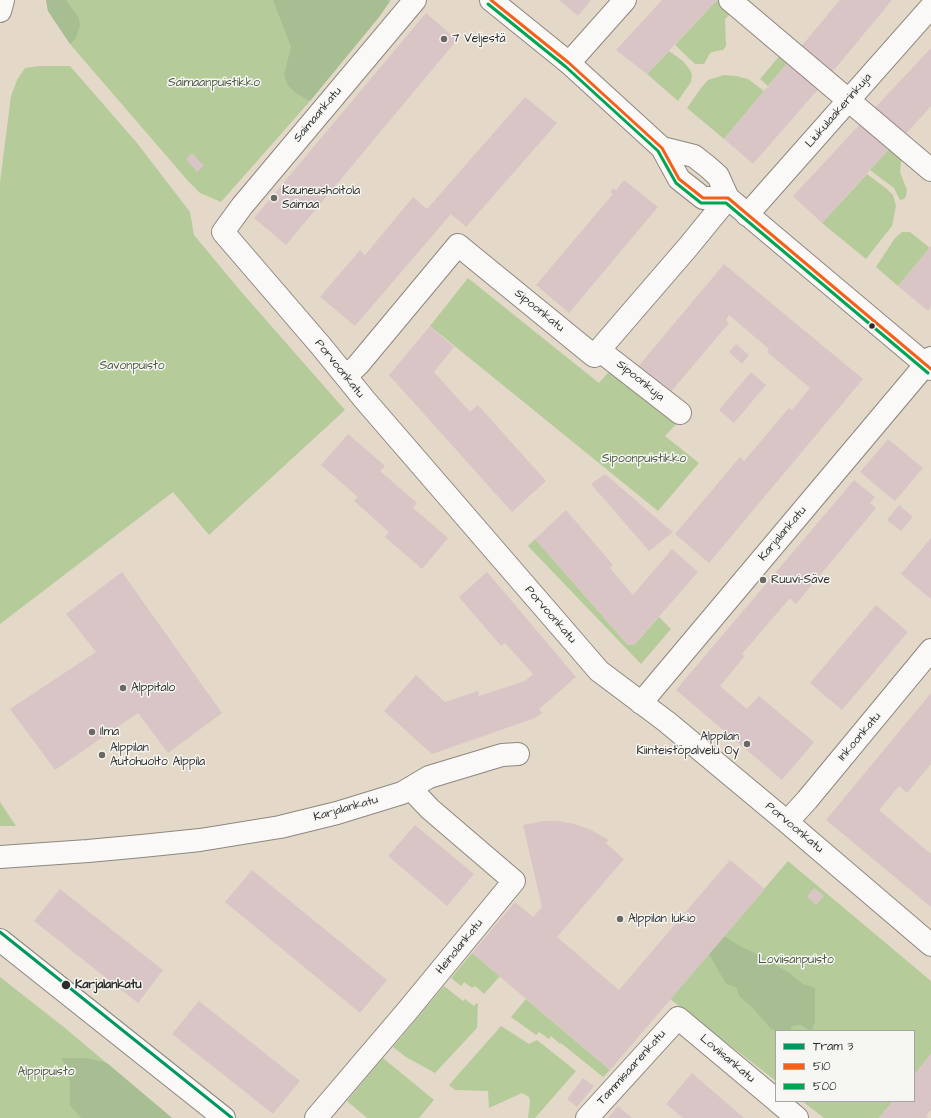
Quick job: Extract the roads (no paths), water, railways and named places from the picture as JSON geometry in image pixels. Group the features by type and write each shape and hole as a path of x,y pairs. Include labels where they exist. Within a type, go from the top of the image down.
{"street":[{"path":"0,11 3,0"},
{"name":"Saimaankatu","path":"223,232 242,206 415,0"},
{"path":"491,0 569,63 662,148 694,156 718,176 728,198 929,364"},
{"path":"569,63 625,0"},
{"path":"730,0 931,170"},
{"name":"Liukulaakerinkuja","path":"747,214 931,7"},
{"path":"599,350 688,247 728,198"},
{"name":"Porvoonkatu","path":"223,232 369,405 599,671 666,722 787,822 931,945"},
{"name":"Sipoonkatu","path":"346,376 358,365 458,245 594,356 599,350"},
{"name":"Sipoonkuja","path":"599,350 680,414"},
{"name":"Karjalankatu","path":"641,703 929,364"},
{"name":"Inkoonkatu","path":"787,822 803,805 931,650"},
{"name":"Karjalankatu","path":"0,857 88,852 200,840 280,827 402,793 429,778 502,755 518,754"},
{"name":"Heinolankatu","path":"316,1118 408,1010 514,881 430,809 411,789"},
{"path":"0,940 224,1118"},
{"name":"Loviisankatu","path":"678,1018 775,1100"},
{"name":"Tammisaarenkatu","path":"587,1118 678,1018"},
{"name":"Loviisankatu","path":"777,1102 797,1118"}],"tram line":[{"name":"3","path":"0,932 232,1118"}],"place":[{"name":"7 Veljestä","path":"444,39"},
{"name":"Kauneushoitola Saimaa","path":"274,198"},
{"name":"Ruuvi-Säve","path":"763,580"},
{"name":"Alppitalo","path":"123,688"},
{"name":"Ilma","path":"92,732"},
{"name":"Alppilan Kiinteistöpalvelu Oy","path":"747,744"},
{"name":"Alppilan Autohuolto Alppila","path":"102,755"},
{"name":"Alppilan lukio","path":"620,919"},
{"name":"Karjalankatu","path":"66,985"}],"park label":[{"name":"Saimaanpuistikko","path":"214,83"},
{"name":"Savonpuisto","path":"132,366"},
{"name":"Sipoonpuistikko","path":"644,459"},
{"name":"Loviisanpuisto","path":"796,960"},
{"name":"Alppipuisto","path":"46,1072"}]}
